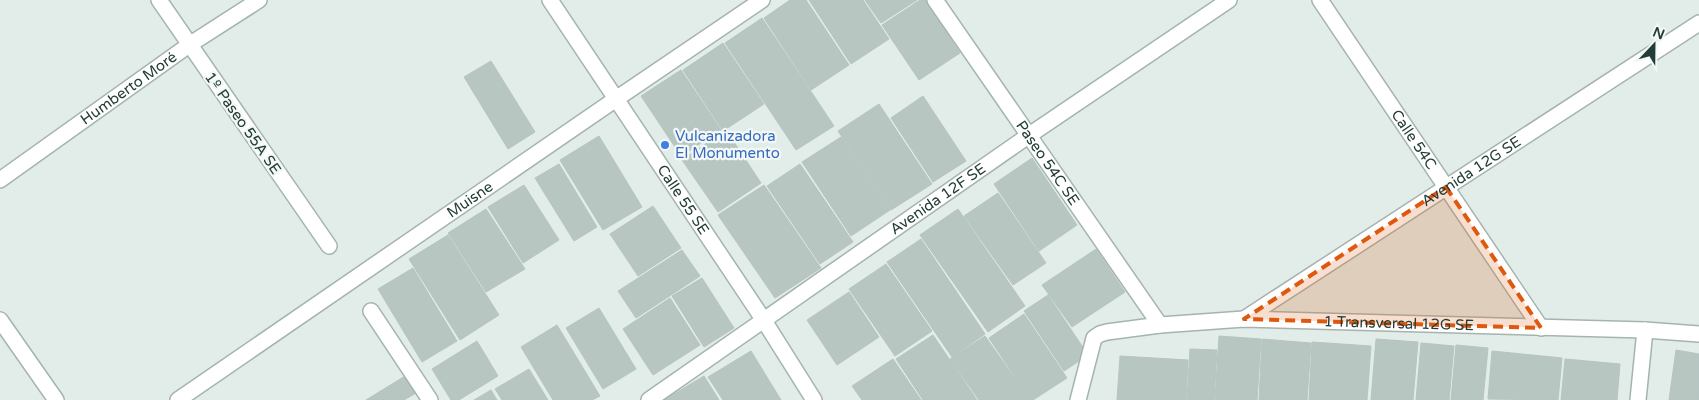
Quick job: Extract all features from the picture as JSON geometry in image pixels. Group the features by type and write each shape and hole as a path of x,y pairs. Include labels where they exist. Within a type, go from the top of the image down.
{"street":[{"name":"1º Paseo 55A SE","path":"159,0 329,246"},
{"name":"Humberto Moré","path":"0,180 189,45 259,0"},
{"name":"Calle 55 SE","path":"550,0 764,319 814,400"},
{"name":"Muisne","path":"178,400 762,0"},
{"name":"Paseo 54C SE","path":"935,0 1160,325"},
{"name":"Avenida 12F SE","path":"649,400 1028,136 1229,0"},
{"name":"Calle 54C","path":"1320,0 1542,328"},
{"name":"Avenida 12G SE","path":"1244,319 1699,23"},
{"path":"371,311 430,400"},
{"name":"1 Transversal 12G SE","path":"1078,400 1094,338 1100,334 1160,325 1244,319 1645,330 1699,334"},
{"path":"0,320 56,400"},
{"path":"1638,400 1645,330"}],"highlighted area":[{"path":"1446,187 1541,328 1244,319"}],"building":[{"path":"790,0 806,0 849,65 811,90 764,18"},
{"path":"809,0 863,0 889,39 851,64"},
{"path":"865,0 917,0 881,23"},
{"path":"920,0 925,0 960,53 919,80 882,25"},
{"path":"762,18 834,126 796,150 725,43"},
{"path":"723,43 764,104 723,131 683,70"},
{"path":"491,61 535,132 508,149 464,77"},
{"path":"681,70 721,130 681,156 641,96"},
{"path":"923,96 966,161 933,182 891,118"},
{"path":"879,104 932,184 891,210 838,131"},
{"path":"726,130 761,183 718,212 682,160"},
{"path":"599,136 642,207 603,230 560,160"},
{"path":"841,137 890,210 851,236 802,162"},
{"path":"1032,158 1077,225 1039,251 994,184"},
{"path":"559,164 597,227 574,241 535,178"},
{"path":"800,164 853,242 820,264 767,186"},
{"path":"524,185 559,240 523,263 488,207"},
{"path":"764,185 821,268 775,298 718,215"},
{"path":"998,193 1046,263 1013,285 964,216"},
{"path":"653,206 681,248 638,276 610,234"},
{"path":"486,209 525,269 486,292 448,233"},
{"path":"958,209 1025,306 988,332 920,235"},
{"path":"448,235 499,315 460,340 409,259"},
{"path":"921,239 985,334 952,357 887,262"},
{"path":"1096,249 1125,292 1072,327 1042,285"},
{"path":"682,250 700,276 636,318 618,291"},
{"path":"886,264 932,331 895,356 849,289"},
{"path":"413,268 457,341 422,362 378,289"},
{"path":"702,278 734,328 704,347 672,296"},
{"path":"849,292 879,337 837,365 807,320"},
{"path":"1048,295 1088,355 1064,371 1024,311"},
{"path":"670,298 700,345 653,375 623,329"},
{"path":"599,308 636,369 603,389 566,328"},
{"path":"1024,314 1067,378 1033,400 1030,400 989,338"},
{"path":"557,325 600,396 592,400 553,400 521,347"},
{"path":"933,335 977,400 923,400 896,359"},
{"path":"985,336 1030,400 979,400 950,359"},
{"path":"1219,336 1261,339 1257,400 1215,400"},
{"path":"1262,339 1311,343 1307,400 1259,400"},
{"path":"1376,339 1418,342 1413,400 1371,400"},
{"path":"477,341 498,376 459,400 451,400 432,369"},
{"path":"1312,342 1371,346 1367,400 1309,400"},
{"path":"1421,343 1454,346 1449,400 1416,400"},
{"path":"1456,345 1488,348 1483,400 1451,400"},
{"path":"1190,349 1217,350 1214,400 1187,400"},
{"path":"1676,350 1699,354 1699,400 1669,400"},
{"path":"751,351 781,400 723,400 708,377"},
{"path":"1492,351 1562,358 1558,400 1488,399"},
{"path":"1120,356 1188,360 1186,400 1117,400"},
{"path":"893,359 921,400 862,400 852,386"},
{"path":"1565,359 1620,364 1617,400 1561,400"},
{"path":"529,369 548,400 502,400 495,389"},
{"path":"405,376 416,393 404,400 366,400"},
{"path":"704,376 719,400 664,400"},
{"path":"491,390 497,400 474,400"}],"place":[{"name":"Vulcanizadora El Monumento","path":"665,145"}]}
